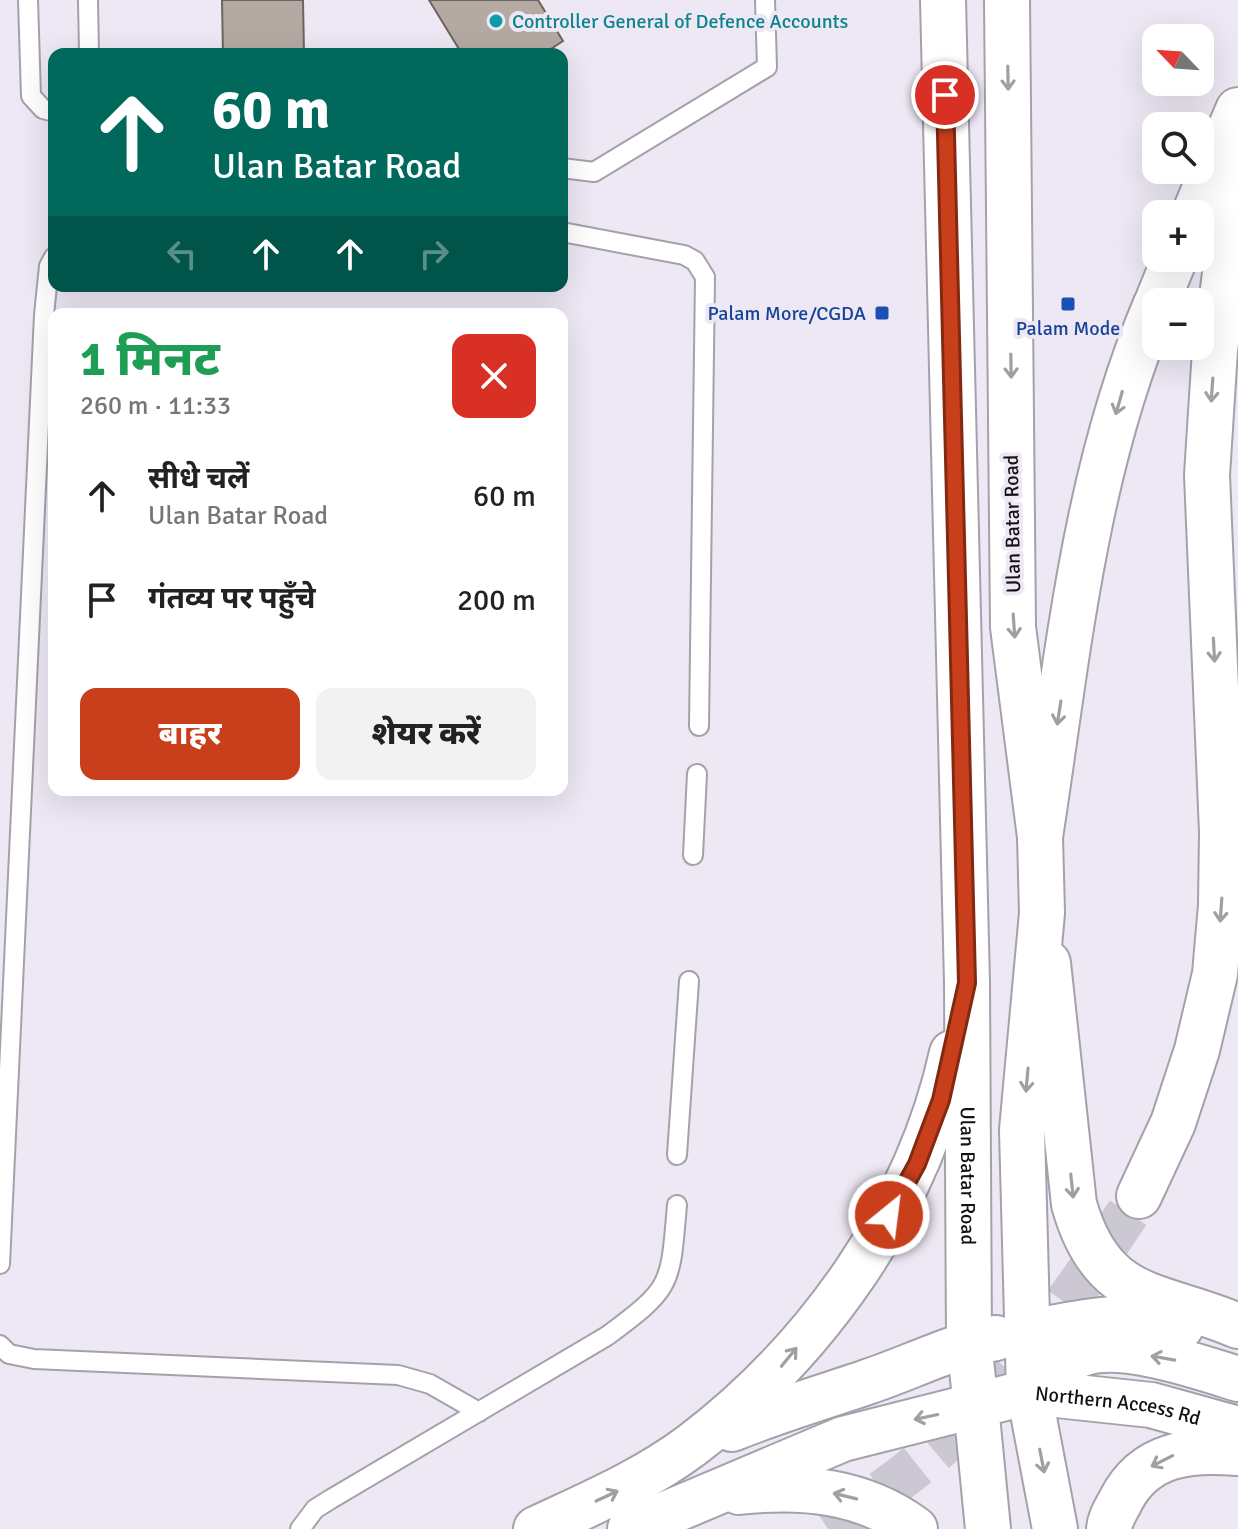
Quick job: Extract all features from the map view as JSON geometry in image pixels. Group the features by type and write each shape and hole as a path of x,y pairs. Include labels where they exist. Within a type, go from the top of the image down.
{"main road":[{"name":"Ulan Batar Road","path":"943,0 967,983 969,1343 988,1529"},
{"name":"Ulan Batar Road","path":"1007,0 1013,627 1040,837 1042,913 1022,1130 1026,1333 1029,1392 1055,1529"},
{"path":"1200,200 1238,110"},
{"path":"1139,1196 1173,1123 1197,1050 1215,974 1221,905 1222,832 1207,475 1215,350 1238,174"},
{"path":"1040,837 1086,530 1129,368 1142,337"},
{"path":"1222,832 1238,696"},
{"path":"1042,913 1074,1204 1082,1231 1109,1269 1141,1294 1238,1326"},
{"path":"536,1529 635,1482 690,1447 765,1385 842,1292 875,1241 917,1164 941,1100 967,983"},
{"path":"690,1447 792,1404 866,1383 969,1343 1090,1321 1125,1319 1173,1324 1238,1347"},
{"name":"Northern Access Rd","path":"1029,1392 1059,1365 1087,1352 1169,1358 1238,1379"},
{"path":"630,1529 843,1439 1029,1392"},
{"name":"Northern Access Rd","path":"1029,1392 1151,1405 1238,1429"},
{"path":"1109,1529 1126,1490 1138,1476 1160,1460 1182,1452 1238,1453"},
{"path":"704,1496 786,1487 816,1490 869,1503 915,1529"}],"lane":[{"path":"28,0 31,96 39,106 48,110"},
{"path":"88,0 89,48"},
{"path":"568,169 594,172 767,67 765,0"},
{"path":"568,233 684,255 695,261 705,277 699,726"},
{"path":"0,1264 48,276"},
{"path":"693,855 697,774"},
{"path":"677,1155 689,981"},
{"path":"300,1529 323,1504 607,1336 656,1297 669,1277 677,1205"},
{"path":"0,1345 9,1354 34,1359 398,1375 430,1384 479,1412"}],"building":[{"path":"222,0 303,0 304,48 223,48"},
{"name":"Controller General of Defence Accounts","path":"429,0 538,0 563,41 552,48 458,48"}],"tunnel":[{"path":"828,1529 924,1460 967,1421 1021,1361 1071,1297 1139,1196"}],"place":[{"name":"Controller General of Defence Accounts","path":"496,21"},
{"name":"Palam Mode","path":"1068,304"},
{"name":"Palam More/CGDA","path":"882,313"}],"route":[{"path":"889,1215 917,1164 941,1100 967,983 945,95"}]}
